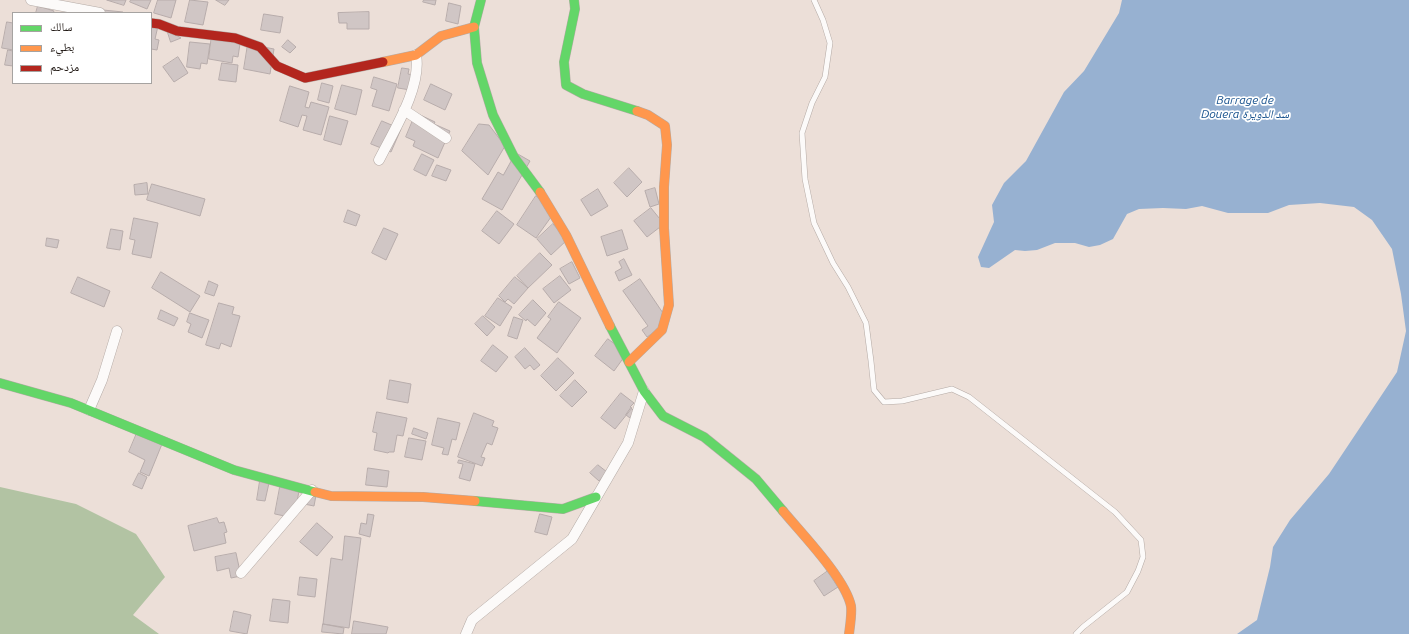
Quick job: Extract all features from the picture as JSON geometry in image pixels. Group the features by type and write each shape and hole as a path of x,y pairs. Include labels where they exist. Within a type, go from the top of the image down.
{"street":[{"path":"31,0 95,12"},
{"path":"480,0 474,27 477,63 492,115 514,157 546,201 566,235 615,336 644,390 663,416 704,437 756,479 814,548 842,585 851,607 850,634"},
{"path":"574,0 575,9 564,62 566,85 583,94 648,115 666,126 667,145 664,187 664,228 669,305 662,330 629,362"},
{"path":"152,22 177,31 235,38 260,47 277,66 305,78 416,55 441,36 474,27"},
{"path":"379,160 404,110 415,83 418,64 416,55"},
{"path":"404,110 446,138"},
{"path":"89,410 102,380 117,331"},
{"path":"0,383 89,410 234,470 331,496 423,497 563,508 596,498"},
{"path":"466,634 472,620 572,539 628,443 644,390"},
{"path":"241,573 312,490"}],"lane":[{"path":"814,0 823,20 830,43 825,77 812,103 802,133 805,179 814,223 832,263 848,287 866,323 872,361 874,390 884,402 902,401 952,389 970,397 1115,512 1141,540 1143,557 1138,571 1127,592 1076,634"}],"green space":[{"path":"0,487 76,504 136,534 165,577 133,615 159,634 0,634"}],"water":[{"name":"Barrage de Douera سد الدويرة","path":"1122,0 1409,0 1409,634 1237,634 1257,620 1270,567 1273,547 1290,520 1329,474 1397,372 1406,331 1401,294 1392,249 1372,220 1354,207 1320,203 1289,205 1268,213 1228,213 1202,206 1186,209 1139,209 1127,214 1113,239 1100,245 1089,247 1075,243 1055,243 1037,250 1015,250 989,268 981,267 978,257 994,222 992,205 1004,183 1026,161 1064,92 1084,71 1119,13"}],"building":[{"path":"107,0 126,0 124,5"},
{"path":"131,0 151,0 147,9 130,2"},
{"path":"158,0 176,0 171,18 154,13"},
{"path":"190,0 208,2 203,25 185,22"},
{"path":"216,0 229,0 225,5"},
{"path":"424,0 436,0 435,5 423,2"},
{"path":"449,3 461,6 458,24 446,21"},
{"path":"38,6 54,11 54,12 36,12"},
{"path":"103,10 123,12 103,12"},
{"path":"369,12 369,29 347,29 347,23 339,23 338,13"},
{"path":"264,14 283,17 280,33 261,30"},
{"path":"7,22 12,23 12,50 2,48"},
{"path":"152,25 158,26 155,39 159,40 157,50 152,49"},
{"path":"167,30 181,38 171,42"},
{"path":"212,34 241,37 238,57 233,56 232,63 209,59"},
{"path":"288,40 296,47 290,53 282,47"},
{"path":"190,42 210,44 207,64 201,63 200,69 187,67"},
{"path":"248,44 274,49 270,74 244,69"},
{"path":"8,50 12,51 12,66 5,65"},
{"path":"178,57 188,73 174,82 163,67"},
{"path":"222,63 238,65 236,82 219,80"},
{"path":"402,68 409,69 408,74 418,76 416,91 398,88"},
{"path":"374,77 397,84 389,111 372,106 377,90 371,88"},
{"path":"322,83 333,86 329,103 318,100"},
{"path":"431,84 452,94 445,110 424,100"},
{"path":"342,85 362,90 356,115 335,109"},
{"path":"290,86 309,92 305,107 309,108 311,102 329,107 321,135 303,130 307,116 302,115 298,127 280,121"},
{"path":"416,113 435,122 434,124 450,131 438,158 413,146 415,141 406,137"},
{"path":"330,116 348,121 341,145 324,140"},
{"path":"382,121 401,129 391,152 371,144"},
{"path":"479,124 489,125 505,146 488,175 462,151"},
{"path":"516,153 530,161 502,210 482,199 498,172 503,175"},
{"path":"422,154 434,160 426,176 414,170"},
{"path":"437,165 451,170 446,181 432,176"},
{"path":"629,168 642,182 627,197 614,183"},
{"path":"147,183 148,194 135,195 134,185"},
{"path":"152,184 205,199 200,216 147,200"},
{"path":"655,188 659,204 650,207 645,191"},
{"path":"598,189 608,206 591,216 581,200"},
{"path":"536,196 556,210 536,238 517,225"},
{"path":"651,208 664,224 647,237 634,221"},
{"path":"348,210 360,215 356,226 344,222"},
{"path":"497,211 514,224 499,244 482,231"},
{"path":"134,218 158,223 151,258 132,254 135,240 130,239"},
{"path":"553,224 567,240 551,255 537,239"},
{"path":"384,228 398,234 386,260 372,253"},
{"path":"111,229 123,231 120,250 107,248"},
{"path":"622,230 628,249 607,256 601,237"},
{"path":"47,238 59,240 57,248 46,246"},
{"path":"540,253 552,265 528,288 517,276"},
{"path":"624,259 632,275 619,281 615,272 622,268 619,262"},
{"path":"572,262 580,278 569,284 560,269"},
{"path":"161,272 200,296 190,312 152,288"},
{"path":"560,276 571,290 554,303 543,289"},
{"path":"78,277 110,291 104,307 71,293"},
{"path":"515,277 528,288 514,304 508,299 505,302 499,296"},
{"path":"640,279 669,322 647,337 642,330 648,326 623,291"},
{"path":"209,281 218,285 214,296 205,293"},
{"path":"498,298 512,307 500,326 485,316"},
{"path":"533,300 546,313 535,326 527,319 526,321 519,315"},
{"path":"559,302 581,318 557,353 537,338 551,319 548,317"},
{"path":"219,303 234,307 232,314 240,316 231,347 221,343 219,349 206,345"},
{"path":"161,310 178,318 174,326 158,319"},
{"path":"190,313 209,320 202,338 188,332 191,324 187,322"},
{"path":"483,316 495,327 487,336 475,324"},
{"path":"514,317 523,320 517,339 508,336"},
{"path":"608,339 627,353 614,371 595,356"},
{"path":"493,345 508,357 496,372 481,361"},
{"path":"525,348 540,365 534,370 530,365 525,369 515,357"},
{"path":"558,358 574,373 556,391 541,376"},
{"path":"390,380 411,384 408,403 387,399"},
{"path":"575,380 587,392 572,407 560,396"},
{"path":"621,393 634,403 630,407 632,408 615,429 601,418"},
{"path":"631,408 635,412 630,418 626,415"},
{"path":"377,412 407,418 403,436 397,435 394,452 388,453 374,450 377,433 373,432"},
{"path":"474,413 494,421 492,426 498,428 492,445 487,443 481,457 485,458 482,466 458,457"},
{"path":"438,418 460,423 456,440 452,439 448,455 442,454 444,448 432,445"},
{"path":"414,428 428,433 426,439 412,434"},
{"path":"137,433 162,444 149,476 140,472 145,460 129,452"},
{"path":"409,438 426,441 422,460 405,457"},
{"path":"459,460 475,464 470,481 459,478 463,464 458,463"},
{"path":"598,465 607,472 599,481 590,473"},
{"path":"368,468 389,471 387,487 366,485"},
{"path":"139,473 147,477 142,489 133,485"},
{"path":"260,481 269,483 265,501 257,500"},
{"path":"281,482 299,491 294,518 275,514"},
{"path":"317,490 314,506 304,504"},
{"path":"368,514 374,515 370,537 359,534 361,523 366,524"},
{"path":"540,514 552,517 547,535 535,532"},
{"path":"217,518 219,523 224,522 227,532 224,533 226,543 194,551 188,526"},
{"path":"317,523 333,537 317,556 300,542"},
{"path":"345,536 361,538 349,628 323,624 331,558 342,560"},
{"path":"236,553 241,576 231,578 229,568 217,571 215,557"},
{"path":"828,571 838,587 824,596 814,581"},
{"path":"300,577 317,579 315,597 298,595"},
{"path":"273,599 290,601 288,623 270,621"},
{"path":"234,611 251,615 247,634 230,631"},
{"path":"354,621 388,627 386,634 352,634"},
{"path":"323,624 344,628 343,634 322,632"}],"traffic: fast":[{"path":"481,0 474,27 477,63 493,115 514,157 540,192"},
{"path":"574,0 575,9 564,62 566,85 583,94 637,111"},
{"path":"610,326 644,391 663,416 704,437 756,479 783,511"},
{"path":"0,383 71,403 234,470 315,492"},
{"path":"475,501 563,509 596,497"}],"traffic: slow":[{"path":"383,62 416,55 441,36 474,27"},
{"path":"629,362 662,330 669,305 664,228 664,187 667,145 665,126 648,115 637,111"},
{"path":"540,192 566,235 610,326"},
{"path":"315,492 331,496 423,497 475,501"},
{"path":"783,511 822,557 841,583 851,606 849,634"}],"traffic: jam":[{"path":"152,23 159,24 177,31 235,38 260,47 277,66 305,78 383,62"}]}
